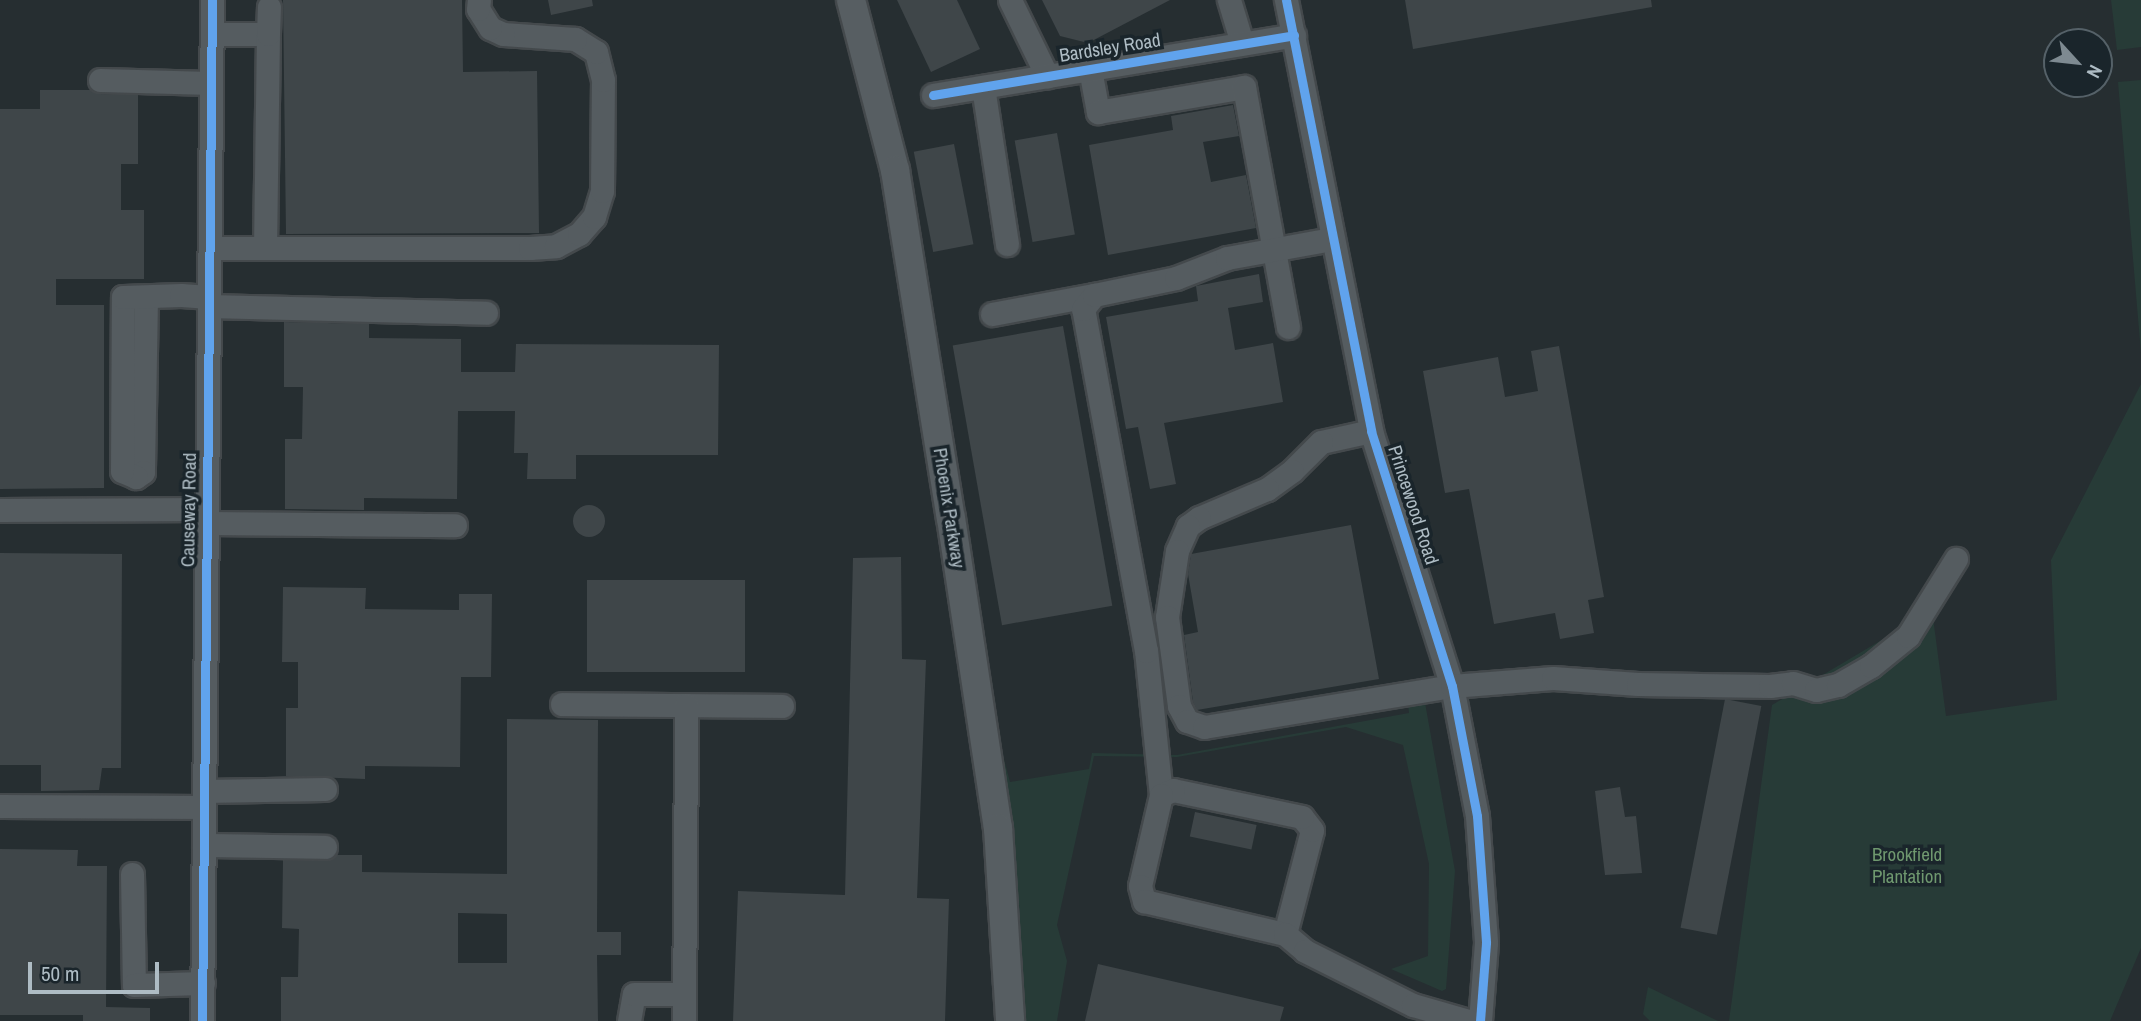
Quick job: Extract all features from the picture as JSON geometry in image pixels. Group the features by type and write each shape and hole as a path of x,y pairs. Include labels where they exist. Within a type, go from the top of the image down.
{"main road":[{"name":"Phoenix Parkway","path":"851,0 895,170 955,545 998,828 1010,1021"}],"street":[{"name":"Causeway Road","path":"202,1021 212,0"},
{"path":"210,248 556,246 579,234 594,217 602,191 603,80 596,52 575,39 503,34 490,28 478,9 478,0"},
{"path":"1010,0 1047,76"},
{"path":"1229,0 1242,43"},
{"name":"Princewood Road","path":"1286,0 1371,431 1452,686 1477,816 1486,943 1480,1021"},
{"path":"265,248 269,8"},
{"path":"212,34 268,34"},
{"name":"Bardsley Road","path":"933,95 1294,35"},
{"path":"1090,69 1089,114 1244,88 1288,327"},
{"path":"100,79 211,83"},
{"path":"983,87 1007,244"},
{"path":"992,314 1175,278 1227,258 1332,239"},
{"path":"1094,295 1083,309 1146,651 1161,795 1140,886 1144,901 1285,934 1305,951 1413,1013 1468,1021"},
{"path":"135,297 486,313"},
{"path":"135,297 143,472 136,477 122,471 135,297"},
{"path":"1371,431 1321,442 1292,471 1267,489 1199,518 1188,526 1177,551 1167,617 1182,715 1186,721 1204,727 1452,686 1553,678 1638,684 1770,686 1793,683 1816,690 1838,685 1871,666 1908,636 1956,559"},
{"path":"0,510 454,525"},
{"path":"562,704 782,706"},
{"path":"684,1021 686,705"},
{"path":"0,806 204,799 325,789"},
{"path":"1161,795 1173,790 1302,817 1312,830 1285,934"},
{"path":"204,845 325,847"},
{"path":"132,874 134,985 202,983"},
{"path":"629,1021 634,994 684,994"}],"green space":[{"path":"2111,0 2141,0 2141,47 2117,50"},
{"path":"2141,80 2141,353 2118,82"},
{"name":"Brookfield Plantation","path":"2141,384 2141,948 2110,1021 1729,1021 1772,705 1932,610 1946,716 2057,700 2051,560"},
{"path":"1407,695 1424,697 1455,871 1446,989 1442,991 1391,969 1428,956 1429,864 1403,745 1346,727 1177,757 1094,756 1057,925 1067,961 1057,1021 1023,1021 1019,904 998,755 1002,752 1010,782 1089,769 1092,753 1177,755 1409,713"},
{"path":"1648,987 1718,1021 1650,1021 1643,1014"}],"building":[{"path":"283,0 462,0 463,72 537,71 539,233 286,234"},
{"path":"548,0 592,0 593,6 551,15"},
{"path":"897,0 957,0 980,49 931,72"},
{"path":"1042,0 1170,0 1088,43 1060,36"},
{"path":"1405,0 1651,0 1652,7 1413,49"},
{"path":"40,90 91,90 100,94 138,95 138,164 121,164 121,210 144,210 144,279 56,279 56,305 104,305 104,488 0,489 0,109 40,109"},
{"path":"1233,105 1239,136 1203,142 1211,182 1246,175 1256,228 1108,255 1089,145 1173,130 1171,116"},
{"path":"1057,133 1075,234 1033,242 1015,140"},
{"path":"954,144 973,244 933,252 914,152"},
{"path":"1259,274 1263,302 1228,308 1235,350 1273,343 1283,402 1164,423 1176,484 1150,489 1138,427 1126,429 1106,317 1198,301 1196,286"},
{"path":"284,322 369,324 369,338 461,339 461,372 515,372 516,344 719,345 718,455 576,455 576,479 527,479 528,453 514,453 515,411 458,411 457,499 364,498 364,510 285,509 285,439 302,439 303,387 284,387"},
{"path":"1063,326 1112,606 1002,625 953,345"},
{"path":"1559,346 1604,597 1588,600 1594,633 1560,639 1555,613 1494,624 1469,489 1445,493 1423,371 1498,357 1505,397 1538,391 1531,351"},
{"path":"589,505 600,510 605,521 600,532 589,537 578,532 573,521 578,510"},
{"path":"1351,525 1379,679 1197,710 1193,702 1184,635 1198,632 1188,574 1191,554"},
{"path":"0,553 122,554 121,768 102,768 99,790 41,791 41,765 0,765"},
{"path":"901,557 902,659 926,660 917,898 949,899 945,1021 733,1021 738,891 845,895 853,558"},
{"path":"587,580 745,580 745,672 587,672"},
{"path":"283,587 366,588 365,609 459,610 459,594 492,594 491,677 461,677 460,767 365,766 365,779 286,776 286,708 298,708 298,662 282,662"},
{"path":"1725,699 1761,706 1717,935 1681,928"},
{"path":"507,719 598,720 597,932 621,932 621,955 597,955 598,1021 281,1021 281,977 298,977 299,929 282,928 283,860 325,861 336,855 362,855 362,872 507,874","holes":["458,913 507,914 507,963 458,963"]},
{"path":"1620,787 1625,817 1636,816 1642,873 1605,875 1595,791"},
{"path":"1195,812 1257,825 1251,850 1190,836"},
{"path":"0,849 78,850 77,866 107,866 106,1007 150,1008 150,1021 83,1021 83,1015 0,1015"},
{"path":"1098,964 1284,1007 1280,1021 1085,1021"}],"cycle path":[{"path":"202,1021 212,0"},
{"path":"1286,0 1371,431 1452,686 1477,816 1486,943 1480,1021"},
{"path":"933,95 1294,35"}]}
